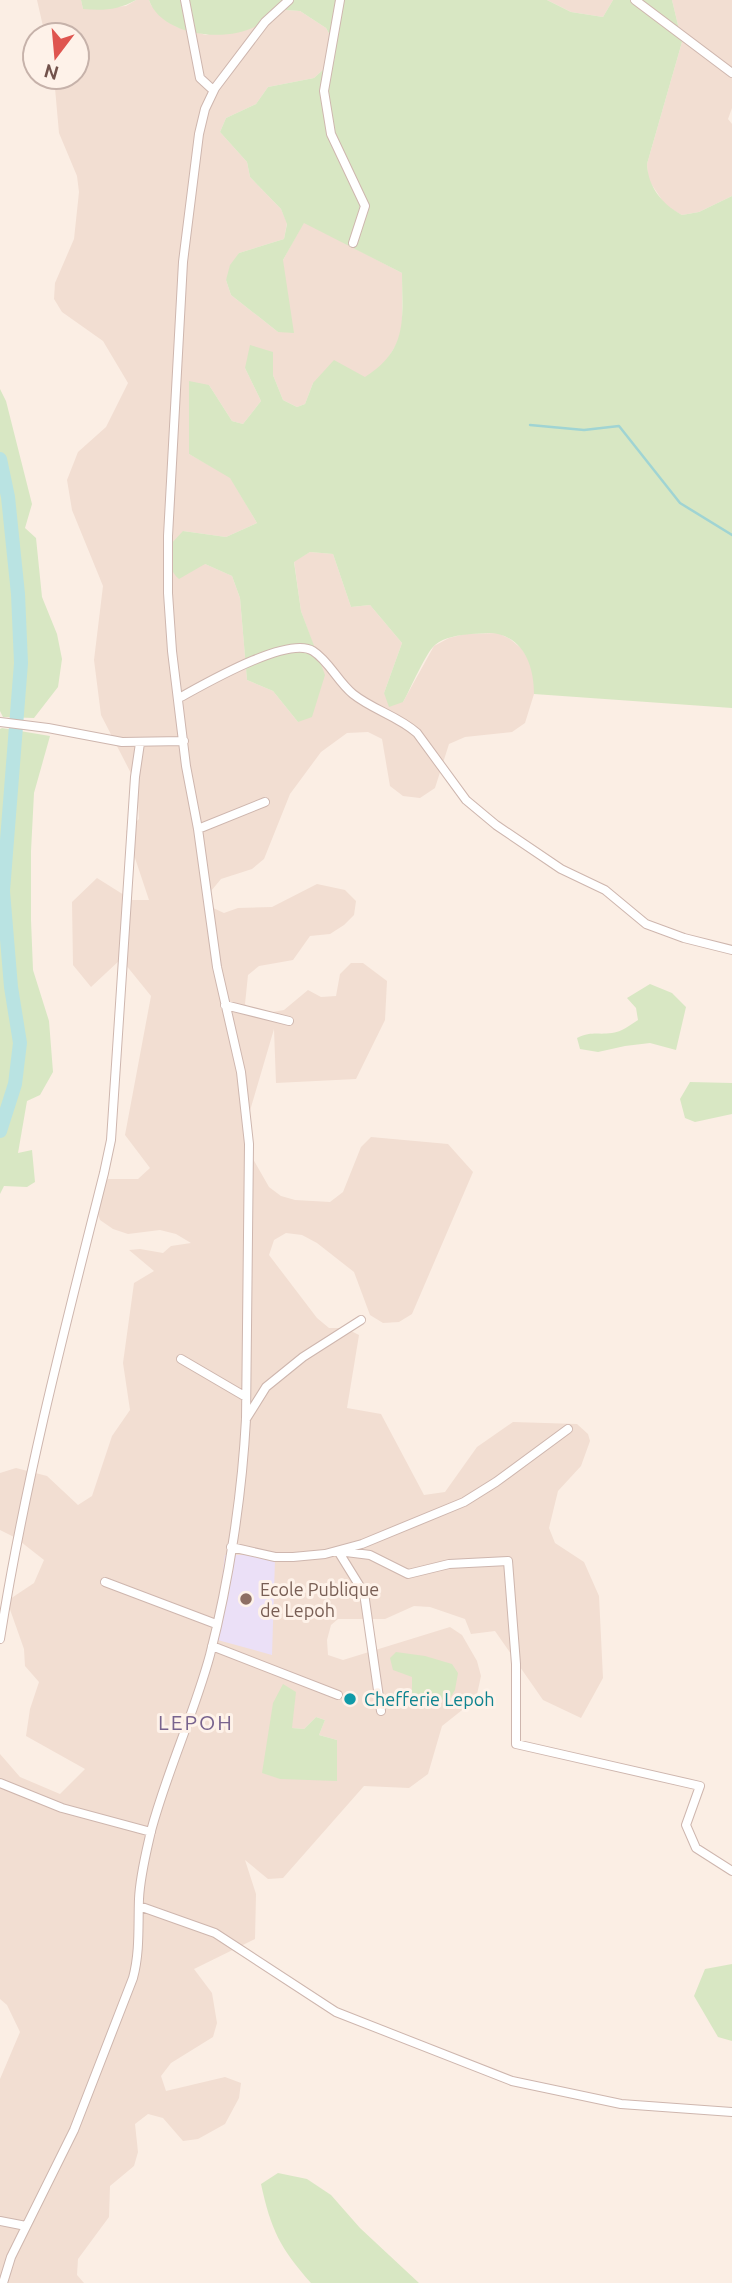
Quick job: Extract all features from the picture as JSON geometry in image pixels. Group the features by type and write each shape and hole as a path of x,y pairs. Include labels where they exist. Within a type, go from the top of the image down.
{"street":[{"path":"185,0 200,78 213,90"},
{"path":"3,2283 11,2257 61,2161 126,2000 138,1961 139,1906 151,1832 212,1646 231,1547 243,1461 246,1419 249,1144 241,1072 217,967 184,741 172,651 167,570 176,359 186,224 202,121 213,90 265,22 289,0"},
{"path":"340,0 324,91 331,134 365,206 353,243"},
{"path":"635,0 732,73"},
{"path":"178,698 229,671 270,654 297,648 311,650 356,697 407,724 417,733 466,800 496,825 561,869 605,890 646,924 684,938 732,950"},
{"path":"0,722 140,743 184,741"},
{"path":"0,1639 16,1538 34,1457 111,1140 134,788 140,743"},
{"path":"198,829 265,802"},
{"path":"225,1005 289,1021"},
{"path":"246,1419 266,1387 303,1357 360,1320"},
{"path":"181,1359 246,1397"},
{"path":"231,1547 275,1557 338,1551 464,1502 568,1429"},
{"path":"338,1551 364,1593 381,1711"},
{"path":"338,1551 370,1555 408,1574 449,1564 508,1562 516,1664 516,1744 699,1786 686,1825 696,1847 732,1871"},
{"path":"105,1582 216,1624"},
{"path":"212,1646 338,1695"},
{"path":"0,1783 62,1808 151,1832"},
{"path":"139,1906 215,1933 337,2012 512,2081 621,2104 732,2112"},
{"path":"0,2221 26,2227"}],"shaded area":[{"path":"37,0 81,0 83,9 126,6 136,0 149,0 165,20 177,27 206,35 285,10 300,11 326,28 334,42 335,59 314,78 268,87 256,104 226,118 220,132 247,162 250,177 281,209 287,223 284,239 239,253 226,280 231,295 278,332 283,260 304,222 402,273 402,326 399,340 383,366 365,378 313,383 305,404 297,407 283,400 273,375 273,352 245,368 261,401 243,424 232,421 209,385 189,454 230,477 257,523 226,537 183,531 205,564 232,576 240,598 247,680 273,691 298,722 324,675 301,611 294,561 310,552 333,554 351,607 370,605 402,643 384,693 403,702 434,646 449,638 465,634 498,633 522,649 530,662 534,694 525,723 512,732 465,737 449,744 435,788 420,798 403,796 390,786 382,739 368,732 347,733 321,752 290,794 264,859 252,869 221,879 211,891 211,907 224,913 238,908 272,907 317,884 345,890 356,901 354,915 344,925 330,934 310,936 293,960 259,966 248,975 245,1004 256,1015 284,1010 308,990 321,997 336,996 340,974 351,963 363,963 387,981 385,1020 356,1079 276,1083 274,1029 249,1114 253,1159 269,1187 281,1196 295,1200 330,1202 343,1192 361,1147 371,1137 448,1144 473,1172 412,1314 399,1322 383,1323 370,1315 354,1272 317,1243 302,1235 286,1233 274,1240 269,1255 317,1318 329,1328 345,1328 359,1335 347,1408 381,1414 424,1495 445,1492 477,1447 513,1422 577,1424 588,1434 590,1441 581,1466 558,1491 549,1528 555,1543 584,1562 599,1596 603,1678 581,1718 543,1700 495,1631 471,1634 465,1619 430,1607 414,1606 385,1619 338,1619 331,1625 327,1640 328,1655 343,1660 450,1627 462,1635 477,1661 481,1676 476,1699 442,1726 428,1774 409,1788 364,1786 283,1878 268,1879 245,1860 256,1894 255,1939 194,1969 212,1993 217,2023 213,2037 171,2063 161,2076 166,2091 225,2077 241,2083 239,2098 225,2124 198,2139 183,2141 163,2118 148,2114 135,2124 138,2152 134,2166 110,2186 109,2217 78,2259 77,2275 84,2283 0,2283 0,2079 20,2032 7,2005 0,1999 0,1754 20,1777 60,1794 85,1769 26,1736 30,1709 39,1682 25,1666 24,1649 7,1601 34,1583 44,1560 16,1538 0,1530 0,1473 16,1468 47,1476 78,1505 92,1496 112,1436 130,1410 123,1363 134,1283 154,1271 129,1250 163,1253 171,1246 191,1243 176,1234 160,1230 128,1234 113,1229 100,1220 95,1205 97,1189 108,1179 138,1179 150,1168 125,1135 151,996 121,959 91,987 73,965 72,902 97,878 132,900 149,900 126,831 139,819 137,785 101,715 94,660 103,586 72,510 67,480 78,452 106,427 128,383 103,341 62,312 54,299 55,283 74,239 79,192 77,176 59,133 55,91 91,91 91,21 42,21","holes":["412,1677 430,1702 412,1701","292,1714 292,1728 304,1729 316,1717 325,1720 319,1735 337,1740 337,1747 262,1773"]},
{"path":"547,0 613,0 603,17 571,12"},
{"path":"672,0 732,0 732,108 728,119 732,124 732,196 699,212 682,215 666,206 648,179 647,164 682,42"},
{"name":"Ecole Publique de Lepoh","path":"225,1555 257,1555 275,1559 272,1655 214,1639"}],"green space":[{"path":"81,0 136,0 117,8 97,10 83,9"},
{"path":"149,0 547,0 571,12 603,17 613,0 672,0 682,42 647,164 650,180 662,200 682,215 699,212 732,196 732,708 534,694 530,666 522,649 508,638 488,633 452,637 435,645 403,702 389,707 384,693 402,643 370,605 351,607 333,554 310,552 294,562 301,611 325,675 312,717 298,722 273,691 247,680 240,598 232,576 205,564 179,579 170,564 170,545 183,531 226,537 257,523 230,478 189,454 189,381 209,385 232,421 243,424 261,401 245,368 250,345 273,352 273,375 283,400 297,407 305,404 313,383 334,360 365,377 379,366 396,344 402,319 402,273 304,223 283,260 294,333 278,332 231,295 226,280 230,265 239,253 284,239 287,224 281,209 250,177 247,162 220,132 226,118 256,104 268,87 314,78 335,59 334,42 326,28 300,11 285,10 271,14 244,31 206,34 187,31 171,24 157,14"},
{"path":"0,389 6,401 32,504 25,528 36,538 42,597 57,634 62,659 58,687 34,718 3,717 0,711"},
{"path":"0,729 50,736 34,793 31,920 33,970 49,1021 53,1072 40,1095 27,1101 18,1153 32,1150 35,1182 27,1187 4,1186 0,1194"},
{"path":"650,984 672,993 686,1007 676,1050 650,1043 598,1052 580,1049 577,1038 616,1032 638,1020 636,1008 627,998"},
{"path":"690,1082 732,1083 732,1114 695,1122 685,1118 680,1099"},
{"path":"396,1652 425,1656 452,1664 458,1673 455,1690 450,1698 412,1702 412,1677 393,1670 390,1658"},
{"path":"283,1684 296,1692 292,1728 304,1729 316,1717 325,1720 319,1735 337,1740 337,1781 280,1779 262,1773 273,1703"},
{"path":"732,1964 732,2041 718,2037 694,1996 705,1969"},
{"path":"278,2173 307,2179 331,2195 360,2228 419,2283 311,2283 284,2248 269,2214 261,2184"}],"waterway":[{"path":"530,425 584,430 619,426 680,503 732,535"},
{"path":"0,459 8,497 18,594 21,663 3,891 11,987 20,1043 15,1084 0,1131"}],"place":[{"name":"Ecole Publique de Lepoh","path":"246,1599"},
{"name":"Chefferie Lepoh","path":"350,1699"}],"district":[{"name":"LEPOH","path":"196,1722"}]}
